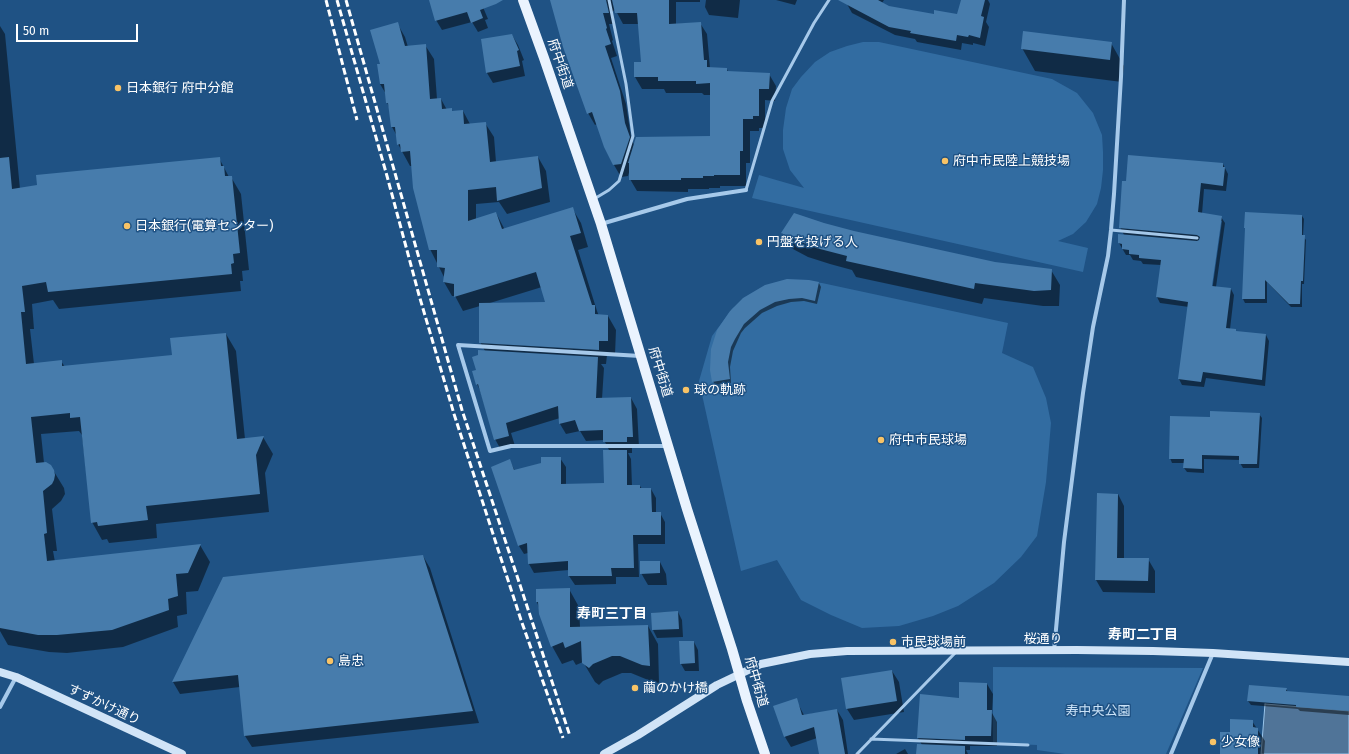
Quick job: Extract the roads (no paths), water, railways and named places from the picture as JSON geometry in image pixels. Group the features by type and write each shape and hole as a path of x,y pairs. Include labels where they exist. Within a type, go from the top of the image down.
{"main road":[{"name":"府中街道","path":"523,0 600,224 740,674 747,701 765,754"}],"street":[{"path":"1054,651 1064,542 1083,393 1093,328 1108,256 1111,230 1121,85 1124,0"},
{"path":"600,224 687,199 746,190"},
{"path":"641,356 458,345 490,451 511,446 668,446"},
{"name":"桜通り","path":"740,674 761,664 810,654 847,651 1213,653 1349,662"},
{"path":"1171,754 1213,653"},
{"name":"すずかけ通り","path":"0,665 16,678"},
{"name":"すずかけ通り","path":"0,672 182,754"},
{"path":"604,754 638,735 716,684 740,674"},
{"path":"0,707 16,678"}],"lane":[{"path":"592,200 619,181 633,136 626,84 609,0"},
{"path":"746,190 772,101 814,23 829,0"},
{"path":"1111,230 1197,238"},
{"path":"857,754 956,651"},
{"path":"871,739 1028,745"}],"railway":[{"path":"326,0 357,120"},
{"path":"337,0 419,295 454,414 521,620 563,738"},
{"path":"346,0 462,410 570,736"}],"place":[{"name":"日本銀行 府中分館","path":"118,88"},
{"name":"府中市民陸上競技場","path":"945,161"},
{"name":"日本銀行(電算センター)","path":"127,226"},
{"name":"円盤を投げる人","path":"759,242"},
{"name":"球の軌跡","path":"686,390"},
{"name":"府中市民球場","path":"881,440"},
{"name":"市民球場前","path":"893,642"},
{"name":"島忠","path":"330,661"},
{"name":"繭のかけ橋","path":"635,688"},
{"name":"少女像","path":"1213,742"}],"district":[{"name":"寿町三丁目","path":"612,614"},
{"name":"寿町二丁目","path":"1143,635"}],"park label":[{"name":"寿中央公園","path":"1098,711"}]}
